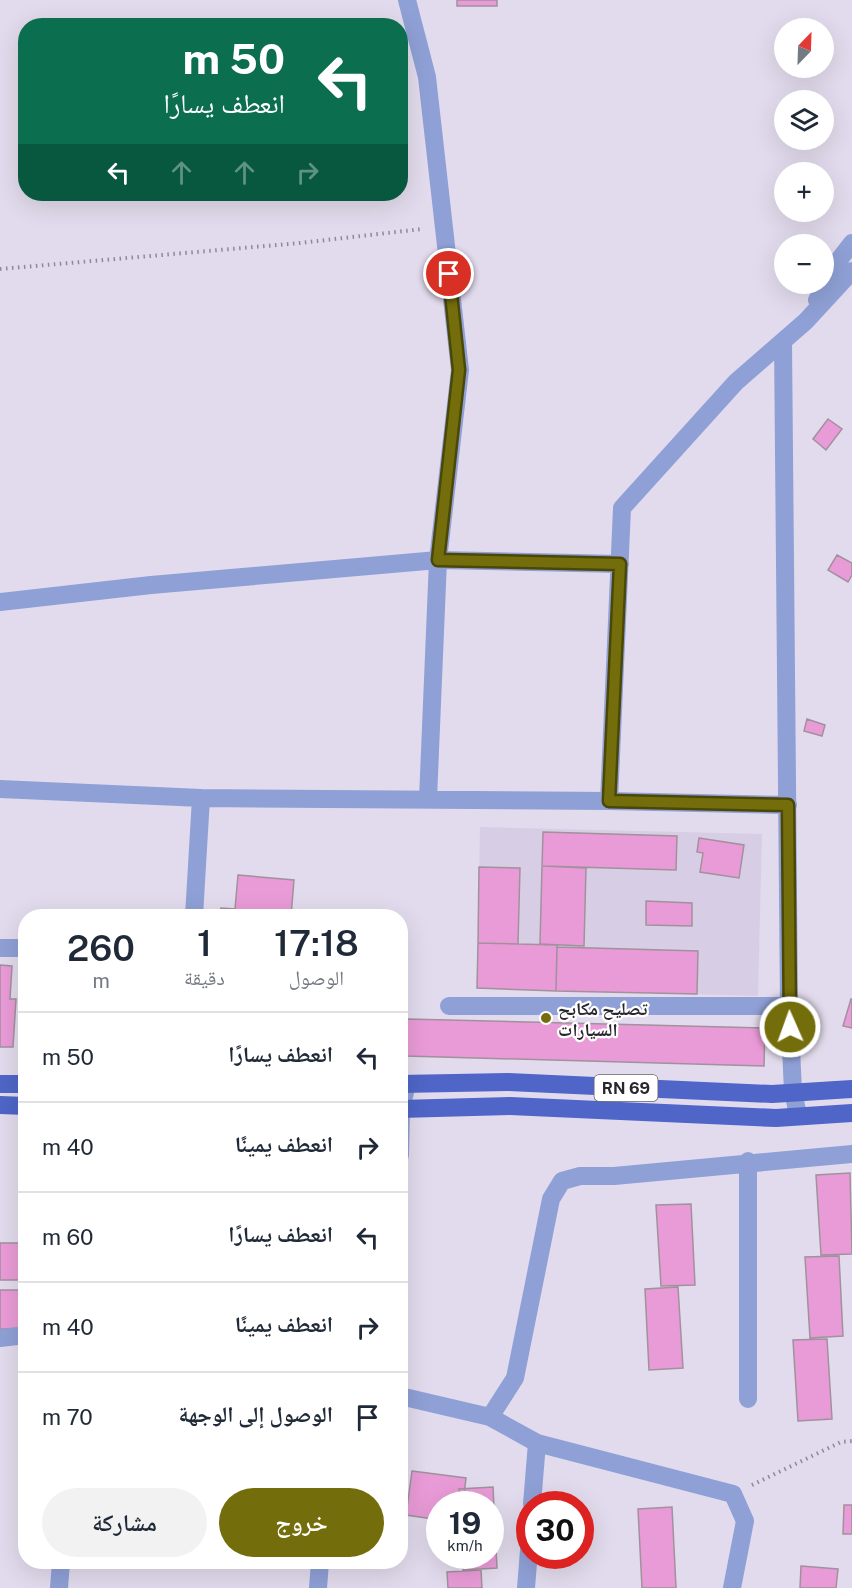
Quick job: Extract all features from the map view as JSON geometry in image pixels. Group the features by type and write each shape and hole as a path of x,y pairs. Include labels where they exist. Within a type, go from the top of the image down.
{"main road":[{"name":"RN 69","path":"408,1084 508,1082 772,1094 852,1089"},
{"path":"0,1084 18,1084"},
{"path":"0,1105 18,1106"},
{"name":"RN 69","path":"408,1109 510,1106 776,1118 852,1113"}],"street":[{"path":"407,0 427,77 459,370 438,560 429,799"},
{"path":"806,321 835,265 852,243"},
{"path":"609,801 622,508 736,382 806,321 852,271"},
{"path":"783,341 789,1006 793,1091 798,1115"},
{"path":"0,602 151,585 438,560 620,564"},
{"path":"0,789 201,798 609,801 788,805"},
{"path":"194,909 201,798"},
{"path":"0,948 18,948"},
{"path":"449,1006 789,1006"},
{"path":"490,1417 515,1378 551,1199 562,1181 580,1176 614,1176 748,1161 852,1154"},
{"path":"748,1161 748,1399"},
{"path":"0,1338 18,1336"},
{"path":"408,1398 490,1417 537,1443 733,1494 745,1521 732,1588"},
{"path":"533,1491 537,1443"},
{"path":"59,1588 60,1569"},
{"path":"318,1588 319,1569"},
{"path":"525,1588 527,1569"}],"path":[{"path":"0,269 300,243 444,227"},
{"path":"733,1494 841,1442 852,1441"}],"shaded area":[{"path":"480,827 762,834 758,996 477,988"}],"building":[{"path":"457,0 497,0 497,6 457,6"},
{"path":"828,419 842,429 826,450 813,439"},
{"path":"837,555 852,563 852,575 848,582 828,570"},
{"path":"807,719 825,725 822,736 804,731"},
{"path":"543,832 677,836 676,870 542,866"},
{"path":"699,838 744,845 739,878 700,872 703,853 697,852"},
{"path":"542,866 586,868 584,946 540,944"},
{"path":"479,867 520,868 518,944 478,943"},
{"path":"238,875 294,880 292,909 235,909"},
{"path":"646,901 692,903 692,926 646,925"},
{"path":"478,943 557,945 556,991 477,988"},
{"path":"557,947 698,951 697,994 556,991"},
{"path":"0,965 12,966 10,999 16,999 13,1047 0,1047"},
{"path":"852,999 852,1028 843,1026"},
{"path":"408,1019 765,1028 764,1066 408,1056"},
{"path":"850,1173 852,1254 821,1255 816,1175"},
{"path":"691,1204 695,1285 661,1286 656,1205"},
{"path":"0,1243 18,1243 18,1280 0,1280"},
{"path":"839,1256 843,1336 810,1338 805,1257"},
{"path":"678,1287 683,1368 649,1370 645,1289"},
{"path":"0,1290 18,1290 18,1329 0,1329"},
{"path":"827,1339 832,1419 798,1421 793,1340"},
{"path":"412,1471 466,1478 464,1491 426,1491 426,1518 408,1515"},
{"path":"493,1487 493,1491 459,1491 459,1489"},
{"path":"844,1505 852,1505 852,1534 843,1534"},
{"path":"672,1507 676,1588 642,1588 638,1509"},
{"path":"801,1566 838,1569 836,1588 800,1588"},
{"path":"481,1570 482,1588 448,1588 447,1572"}],"place":[{"name":"تصليح مكابح السيارات","path":"546,1018"}],"route":[{"path":"449,274 459,370 438,560 620,564 609,801 788,805 790,1027"}]}
